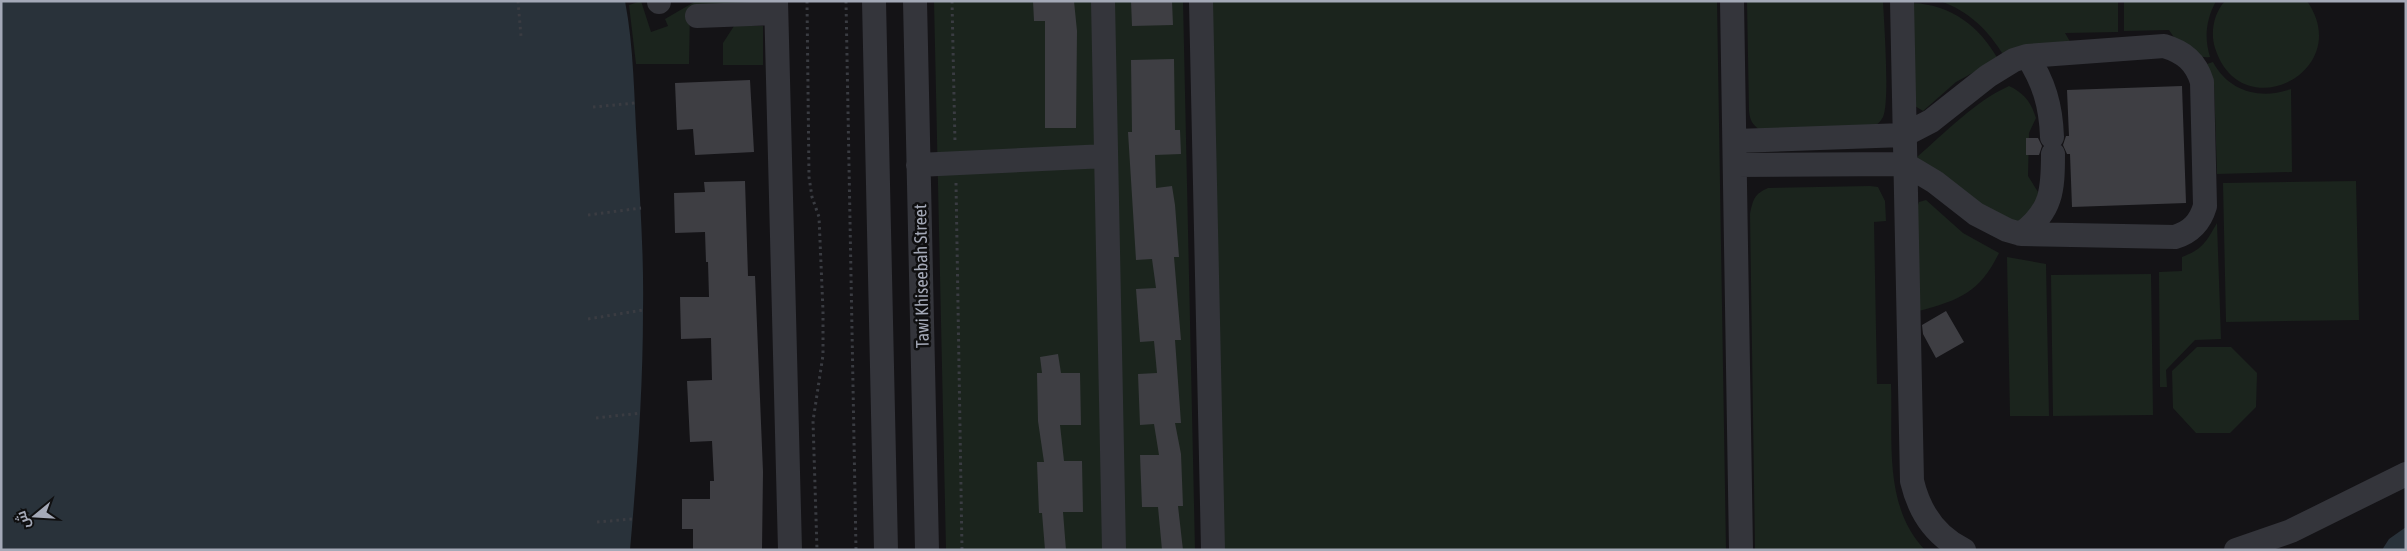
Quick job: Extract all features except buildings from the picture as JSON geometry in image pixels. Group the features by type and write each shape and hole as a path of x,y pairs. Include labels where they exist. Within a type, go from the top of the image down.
{"street":[{"path":"874,1 886,550"},
{"name":"Tawi Khiseebah Street","path":"915,1 927,550"},
{"path":"1103,1 1114,550"},
{"path":"1201,1 1213,550"},
{"path":"1732,1 1741,550"},
{"path":"1902,1 1912,481 1916,497 1932,525 1943,537 1964,550"},
{"path":"697,16 776,7 790,550"},
{"path":"1735,141 1904,135 1931,121 1988,76 2014,60 2027,56 2164,46 2185,54 2199,72 2202,82 2206,197 2203,215 2198,223 2183,234 2174,237 2021,234 1992,223 1905,164 1735,165"},
{"path":"2021,234 2035,222 2046,207 2053,183 2051,112 2046,92 2027,56"},
{"path":"918,165 1106,156"},
{"path":"2236,550 2291,531 2406,474"}],"path":[{"path":"518,1 521,36"},
{"path":"807,1 810,177 812,197 819,216 823,311 823,355 813,421 817,550"},
{"path":"846,1 856,550"},
{"path":"952,1 956,146"},
{"path":"593,107 635,103"},
{"path":"956,176 962,550"},
{"path":"588,215 641,208"},
{"path":"588,319 644,310"},
{"path":"596,418 641,413"},
{"path":"597,522 632,519"}],"shaded area":[{"path":"1,1 625,1 633,73 643,290 641,401 630,550 1,550"},
{"path":"641,1 651,32 668,26 665,19 696,1 760,1 760,6 690,10 689,64 636,64 629,5"},
{"path":"934,1 1183,1 1195,550 946,550"},
{"path":"1211,1 1717,1 1726,550 1224,550"},
{"path":"1747,1 1883,1 1886,95 1885,109 1880,121 1869,129 1764,132 1755,126 1750,118 1749,111"},
{"path":"1940,1 2118,1 2118,32 2065,33 2072,45 2004,56 1977,22 1960,10"},
{"path":"2124,1 2216,1 2207,29 2210,57 2198,56 2187,50 2169,30 2124,31"},
{"path":"2225,1 2307,1 2318,26 2317,49 2306,68 2289,82 2268,88 2247,85 2228,72 2215,48 2213,36 2214,23 2218,11"},
{"path":"1913,3 1940,8 1963,19 1982,37 1998,59 1956,82 1923,111 1915,106"},
{"path":"734,26 763,26 763,65 723,65 723,43"},
{"path":"2213,62 2228,80 2237,87 2247,91 2268,94 2291,89 2292,172 2217,174 2214,83 2207,64"},
{"path":"2009,86 2026,99 2032,107 2036,118 2029,133 2028,176 2038,192 2037,204 2018,223 1973,202 1917,157 1972,109"},
{"path":"2356,181 2359,320 2226,322 2223,183"},
{"path":"1878,187 1885,201 1886,221 1874,222 1877,384 1891,384 1893,472 1896,493 1902,514 1912,533 1925,550 1755,550 1750,214 1752,205 1757,195 1768,188"},
{"path":"1926,200 1963,233 1999,253 1992,266 1976,286 1946,303 1919,311 1917,208 1919,202"},
{"path":"2217,223 2221,339 2195,340 2166,370 2167,387 2160,387 2159,272 2182,271 2182,257 2199,248"},
{"path":"2007,257 2046,264 2049,416 2010,416"},
{"path":"2151,274 2153,415 2053,416 2051,275"},
{"path":"2197,347 2231,347 2257,373 2256,407 2230,433 2196,433 2173,408 2172,371"},
{"path":"2406,527 2406,550 2382,550 2389,539"}]}
